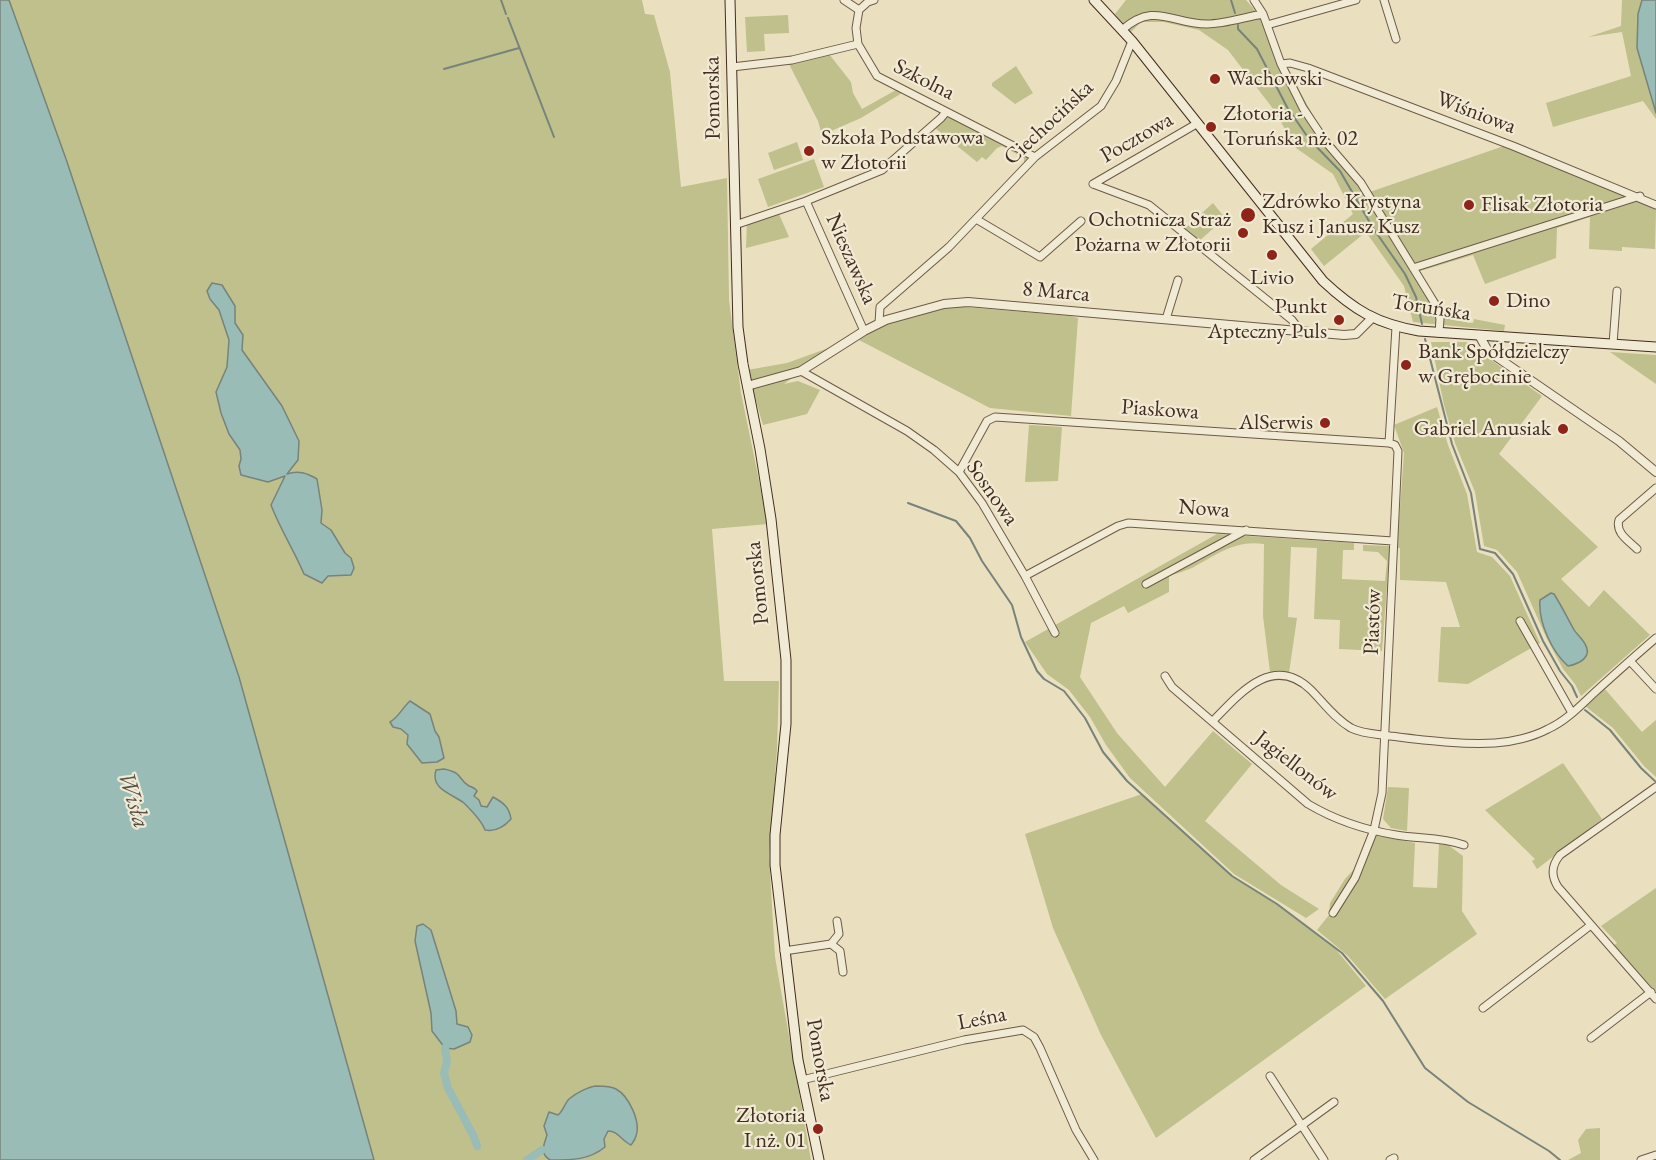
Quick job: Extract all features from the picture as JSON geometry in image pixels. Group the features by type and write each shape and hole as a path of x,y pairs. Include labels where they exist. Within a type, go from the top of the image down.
{"main road":[{"name":"Pomorska","path":"730,0 738,327 771,519 786,660 786,724 775,845 784,951 802,1080 819,1160"},
{"name":"Toruńska","path":"1094,0 1132,41 1323,281 1347,303 1372,318 1396,327 1439,333 1656,347"}],"street":[{"path":"844,0 859,10"},
{"path":"732,67 792,60 858,44 855,28 859,10 874,0"},
{"path":"1254,0 1263,14 1281,64 1303,108 1325,141 1361,183 1437,307 1440,319 1439,333"},
{"path":"1267,25 1356,0"},
{"path":"1384,0 1396,39"},
{"path":"1122,30 1144,15 1207,24 1263,14"},
{"name":"Ciechocińska","path":"879,323 880,307 920,274 1035,158 1101,106 1116,81 1132,41"},
{"name":"Szkolna","path":"858,44 877,76 1035,158"},
{"name":"Wiśniowa","path":"1281,64 1290,63 1308,68 1640,196 1656,205"},
{"path":"735,225 806,201 882,170 946,112"},
{"name":"Pocztowa","path":"1198,123 1093,183 1149,205 1292,320 1300,331"},
{"path":"1413,268 1640,196"},
{"name":"Nieszawska","path":"806,201 864,331"},
{"path":"976,219 1040,257 1081,221"},
{"path":"1166,319 1178,280"},
{"path":"1613,344 1617,291"},
{"name":"8 Marca","path":"747,386 801,371 879,323 944,304 968,302 1353,335 1372,318"},
{"name":"Piastów","path":"1333,912 1355,878 1374,830 1382,793 1398,451 1395,445 1389,443 1396,327"},
{"path":"1479,335 1488,351 1619,441 1656,472"},
{"name":"Sosnowa","path":"801,371 907,431 959,472 982,503 1055,633"},
{"name":"Piaskowa","path":"959,472 987,421 995,417 1389,443"},
{"path":"1637,549 1618,530 1617,525 1619,520 1656,488"},
{"name":"Nowa","path":"1025,576 1118,526 1128,523 1393,541"},
{"path":"1146,584 1246,530"},
{"path":"1520,621 1572,713"},
{"path":"1213,721 1251,683 1264,677 1279,676 1289,677 1305,685 1332,714 1362,733 1430,740 1496,743 1548,730 1572,713 1656,638"},
{"path":"1630,661 1656,689"},
{"name":"Jagiellonów","path":"1165,675 1172,687 1308,804 1341,821 1374,830 1395,835 1448,839 1464,845"},
{"path":"1591,1038 1653,995 1554,880 1552,872 1560,855 1656,787"},
{"path":"784,951 831,944 839,934 837,921"},
{"path":"1483,1008 1591,925"},
{"path":"831,944 840,951 843,972"},
{"name":"Leśna","path":"802,1080 964,1040 1023,1030 1034,1037 1041,1048 1076,1130 1094,1160"},
{"path":"1270,1076 1324,1160"},
{"path":"1254,1160 1334,1102"},
{"path":"1641,1160 1656,1155"}],"green space":[{"path":"0,0 642,0 645,14 654,15 670,72 681,187 727,178 729,300 741,393 768,524 712,529 724,681 779,681 777,749 769,856 775,957 811,1160 191,1160"},
{"path":"1126,0 1246,0 1261,17 1317,122 1350,166 1364,194 1504,146 1639,200 1656,209 1655,249 1622,247 1622,251 1589,249 1590,217 1557,228 1556,258 1485,284 1473,255 1417,272 1444,308 1444,312 1448,310 1465,322 1473,323 1474,319 1505,325 1504,331 1413,322 1404,286 1366,232 1324,266 1311,249 1353,214 1333,174 1296,148 1274,110 1228,50 1199,30 1164,22 1141,22 1131,32 1115,14"},
{"path":"1622,0 1656,0 1656,119 1643,101 1553,127 1546,103 1631,76 1622,32 1588,37 1621,26"},
{"path":"788,15 789,33 764,34 765,51 747,52 745,17"},
{"path":"829,54 851,82 853,93 862,109 896,90 902,93 861,118 822,135 818,121 789,64"},
{"path":"1016,66 1033,93 1015,104 992,86 992,83"},
{"path":"945,115 949,118 951,116 1029,158 1024,164 1024,158 1002,146 986,160 982,157 977,162 935,128 886,170 846,190 779,214 789,237 746,248 747,220 883,166"},
{"path":"797,142 803,160 774,170 768,153"},
{"path":"814,159 824,187 768,207 758,179"},
{"path":"1213,203 1225,218 1198,242 1183,230"},
{"path":"954,306 1078,318 1071,416 990,408 857,339 889,320"},
{"path":"1431,342 1466,342 1542,396 1499,454 1598,547 1561,579 1589,607 1604,590 1650,635 1581,696 1547,639 1517,572 1497,550 1484,546 1475,492 1455,443 1444,405"},
{"path":"834,346 784,384 798,381 820,390 807,414 763,425 747,370 787,363"},
{"path":"1610,352 1656,355 1656,384"},
{"path":"1437,407 1448,445 1467,494 1477,552 1492,557 1510,576 1540,643 1468,684 1438,682 1441,627 1460,627 1446,582 1400,580 1400,548 1397,548 1404,453 1394,425"},
{"path":"1029,425 1062,427 1058,481 1025,482"},
{"path":"1217,534 1354,543 1354,550 1343,550 1342,579 1385,581 1387,561 1378,552 1363,551 1363,545 1390,546 1382,651 1339,649 1340,620 1314,619 1317,548 1291,547 1288,617 1297,618 1289,673 1270,672 1263,616 1264,544 1235,546 1192,568 1169,576 1169,592 1128,613 1124,606 1091,623 1080,677 1117,733 1165,787 1213,731 1252,764 1205,821 1281,885 1319,909 1306,918 1234,874 1130,778 1106,745 1090,717 1069,690 1047,674 1025,642"},
{"path":"1605,689 1642,732 1656,720 1656,777 1613,728 1585,706"},
{"path":"1563,763 1602,819 1537,869 1532,861 1535,859 1485,810"},
{"path":"1388,787 1409,788 1407,831 1391,828 1383,819"},
{"path":"1142,794 1232,876 1277,904 1334,947 1366,986 1156,1138 1101,1035 1053,928 1025,834"},
{"path":"1374,835 1415,843 1413,887 1437,888 1439,844 1448,845 1463,856 1462,911 1477,934 1385,999 1348,956 1317,930 1329,915 1330,903 1345,879 1356,867 1363,869"},
{"path":"1656,888 1656,992 1613,946 1617,943 1601,926"},
{"path":"1600,1128 1600,1160 1568,1160 1581,1153 1578,1140 1586,1129"}],"water":[{"name":"Wisła","path":"0,0 9,0 66,159 239,677 374,1160 0,1160"},
{"path":"1642,0 1656,0 1656,113 1637,48 1638,14"},
{"path":"212,283 222,285 235,306 235,323 243,335 242,350 282,406 299,441 298,460 287,474 302,473 317,479 322,510 321,523 331,530 345,553 351,558 354,568 351,575 328,576 322,583 304,574 271,505 285,476 268,482 241,475 240,450 229,434 216,392 227,367 229,340 219,310 207,291"},
{"path":"1551,593 1554,594 1587,649 1584,659 1572,665 1568,666 1557,653 1547,636 1541,618 1540,600"},
{"path":"410,701 430,714 444,758 437,762 422,763 407,744 408,735 401,729 393,727 390,722"},
{"path":"444,769 458,774 465,783 477,791 474,796 479,800 481,806 487,807 493,797 500,801 507,808 511,819 500,828 485,830 479,819 464,803 439,787 435,777 436,770"},
{"path":"423,924 431,930 456,1011 457,1024 468,1027 472,1035 470,1042 454,1049 445,1048 432,1031 431,1013 415,941 417,926"},
{"path":"596,1086 614,1088 625,1097 633,1110 637,1124 634,1141 631,1145 615,1133 608,1131 604,1139 605,1147 593,1155 550,1160 544,1155 543,1149 547,1135 544,1126 549,1112 558,1115 572,1097"}],"waterway":[{"path":"501,0 506,14"},
{"path":"1231,0 1235,13"},
{"path":"508,18 554,137"},
{"path":"1238,25 1238,29 1257,49 1287,107 1309,139 1340,171 1373,228 1405,274 1416,297 1422,324"},
{"path":"444,69 519,48"},
{"path":"1425,339 1452,444 1471,493 1480,549 1495,553 1513,574 1543,641 1577,697"},
{"path":"908,503 956,521 970,538 982,561 1012,605 1021,637 1037,671 1044,679 1064,691 1085,718 1103,752 1127,781 1232,876 1277,904 1342,953 1383,1001 1425,1068 1468,1102 1560,1160"},
{"path":"1585,710 1610,730 1641,768 1656,782"},
{"path":"445,1048 447,1062 444,1073 448,1088 477,1146"},
{"path":"527,1160 542,1150"}],"place":[{"name":"Wachowski","path":"1215,79"},
{"name":"Złotoria - Toruńska nż. 02","path":"1211,127"},
{"name":"Szkoła Podstawowa w Złotorii","path":"809,151"},
{"name":"Flisak Złotoria","path":"1469,205"},
{"name":"Zdrówko Krystyna Kusz i Janusz Kusz","path":"1248,215"},
{"name":"Ochotnicza Straż Pożarna w Złotorii","path":"1243,233"},
{"name":"Livio","path":"1272,255"},
{"name":"Dino","path":"1494,301"},
{"name":"Punkt Apteczny Puls","path":"1339,320"},
{"name":"Bank Spółdzielczy w Grębocinie","path":"1406,365"},
{"name":"AlSerwis","path":"1325,423"},
{"name":"Gabriel Anusiak","path":"1563,429"},
{"name":"Złotoria I nż. 01","path":"818,1129"}]}
